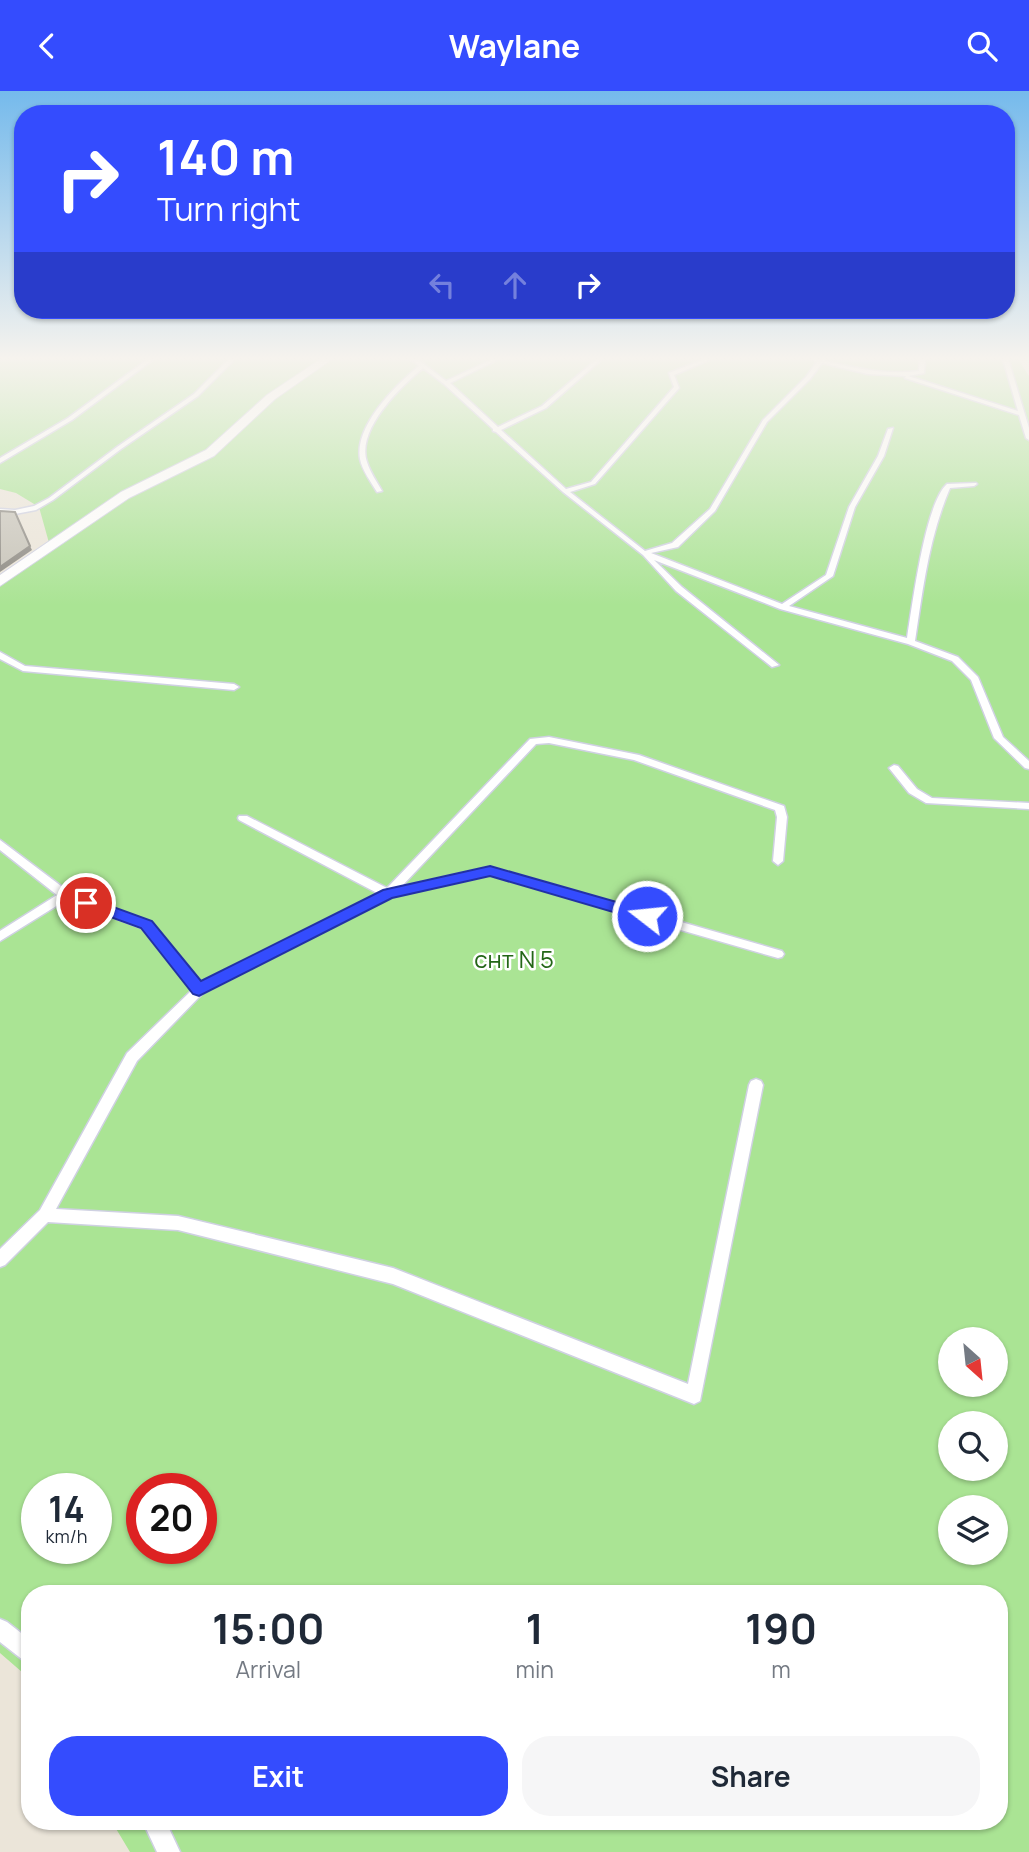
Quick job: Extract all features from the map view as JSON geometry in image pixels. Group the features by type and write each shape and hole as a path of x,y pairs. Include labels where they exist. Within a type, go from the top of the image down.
{"street":[{"path":"0,582 125,495 210,453 223,441"}],"lane":[{"path":"0,461 33,441"},
{"path":"0,511 15,512 36,508 128,441"},
{"path":"363,441 362,459 379,491"},
{"path":"507,441 643,553 679,589 775,665"},
{"path":"565,491 593,483 631,441"},
{"path":"643,553 675,545 713,510 753,441"},
{"path":"783,607 829,576 852,507 886,441"},
{"path":"911,642 925,545 940,502 947,486 974,484"},
{"path":"643,553 783,607 911,642 955,659 975,679 999,739 1029,766"},
{"path":"0,655 23,668 234,687"},
{"path":"388,894 533,741 549,740 635,757 780,808 782,817 778,861"},
{"path":"894,768 914,791 930,800 1029,806"},
{"path":"243,818 388,894"},
{"path":"0,844 65,895 146,925 199,990"},
{"path":"0,1259 45,1215 132,1057 199,990 388,894 490,871 778,954"},
{"path":"0,937 65,895"},
{"path":"45,1215 178,1223 393,1276 694,1395 756,1086"},
{"path":"0,1629 21,1646"},
{"path":"158,1830 169,1852"}],"green space":[{"name":"снт N 5","path":"0,441 1029,441 1029,1852 130,1852 117,1830 1008,1830 1008,1585 21,1585 21,1671 0,1653 0,582 51,550 39,507 16,493 0,489"}],"building":[{"path":"0,511 15,512 30,546 0,567"}],"route":[{"path":"86,903 146,925 199,990 388,894 490,871 647,916"}]}
